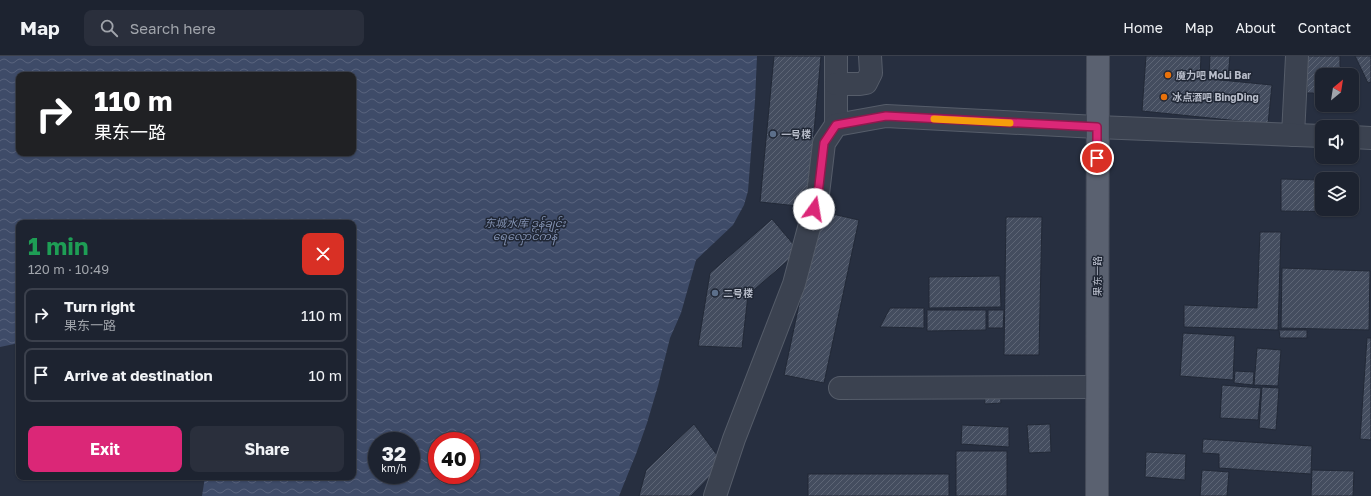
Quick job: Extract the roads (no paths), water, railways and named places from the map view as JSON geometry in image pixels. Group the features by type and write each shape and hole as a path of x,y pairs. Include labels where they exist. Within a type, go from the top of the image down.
{"main road":[{"name":"果东一路","path":"1097,496 1098,56"}],"street":[{"path":"714,496 734,439 794,284 818,194 824,143 836,125 836,56"},
{"path":"836,84 866,83 871,73 870,56"},
{"path":"1293,135 1297,56"},
{"path":"836,125 886,116 1097,127 1315,136"},
{"path":"1359,137 1371,138"},
{"path":"840,388 1097,387"}],"water":[{"name":"东城水库 ဒွန်ချင်း ရေလှောင်ကန်","path":"0,56 757,56 748,191 744,205 733,225 696,260 681,313 670,338 647,423 619,496 202,496 205,480 356,480 356,220 16,220 16,344 0,347"}],"place":[{"name":"魔力吧 MoLi Bar","path":"1168,75"},
{"name":"冰点酒吧 BingDing","path":"1164,97"},
{"name":"一号楼","path":"773,134"},
{"name":"二号楼","path":"715,293"}]}
